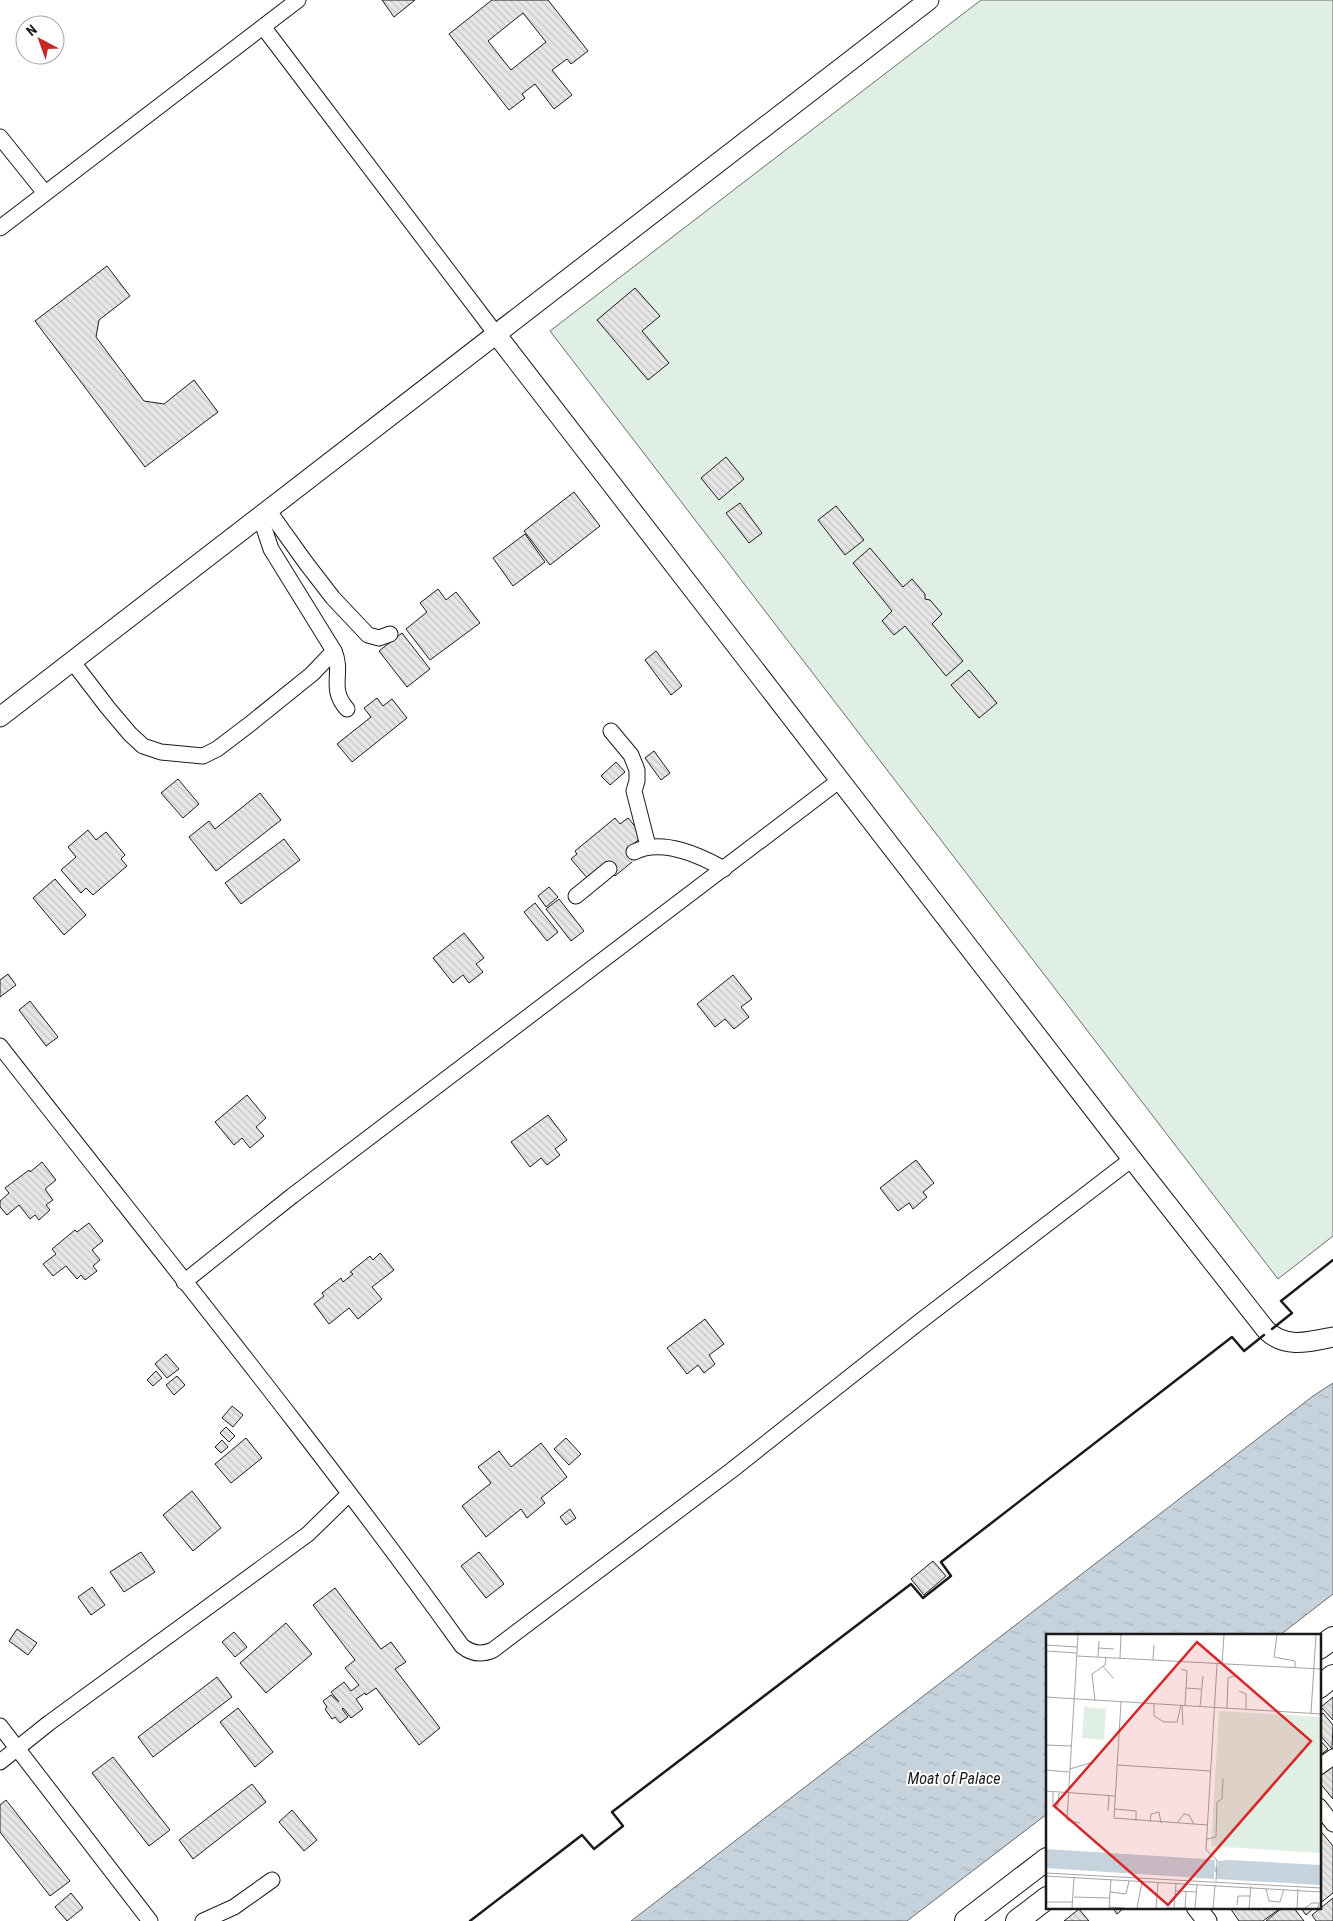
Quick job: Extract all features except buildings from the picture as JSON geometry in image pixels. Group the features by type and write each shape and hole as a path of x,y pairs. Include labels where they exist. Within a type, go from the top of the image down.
{"main road":[{"path":"1320,1647 1333,1638"},
{"path":"1320,1686 1333,1676"},
{"path":"966,1921 1046,1860"},
{"path":"1022,1919 1046,1899"}],"street":[{"path":"0,718 929,0"},
{"path":"0,228 264,28 295,1"},
{"path":"264,28 496,334 1266,1330 1273,1337 1291,1343 1333,1337"},
{"path":"0,138 45,193"},
{"path":"264,513 333,598 368,635 379,638 390,634"},
{"path":"264,513 272,549 339,661 338,697 347,709"},
{"path":"72,661 108,708 143,746 161,752 203,756 217,749 250,724 312,674 334,651"},
{"path":"611,731 631,755 638,770 638,781 634,791 641,849 688,852 724,869"},
{"path":"184,1282 292,1196 840,780"},
{"path":"576,896 609,869"},
{"path":"0,1046 419,1586 462,1646 471,1652 487,1653 493,1650 732,1470 918,1323 1132,1159"},
{"path":"0,1762 39,1731 308,1534 348,1494"},
{"path":"0,1726 150,1921"},
{"path":"1320,1766 1333,1757"},
{"path":"1320,1807 1333,1824"},
{"path":"203,1921 234,1906 272,1880"},
{"path":"1197,1908 1207,1921"}],"green space":[{"path":"981,0 1333,0 1333,1236 1278,1279 550,331"}],"water":[{"name":"Moat of Palace","path":"1333,1383 1333,1594 1281,1634 1046,1634 1046,1815 907,1921 631,1921 1313,1396"}],"tunnel":[{"path":"609,869 634,852"}],"wall":[{"path":"1272,1329 1292,1313 1281,1301 1333,1260"},
{"path":"470,1921 582,1835 594,1849 623,1826 612,1812 911,1584 923,1598 951,1576 941,1562 1232,1337 1244,1351 1264,1335"}]}
